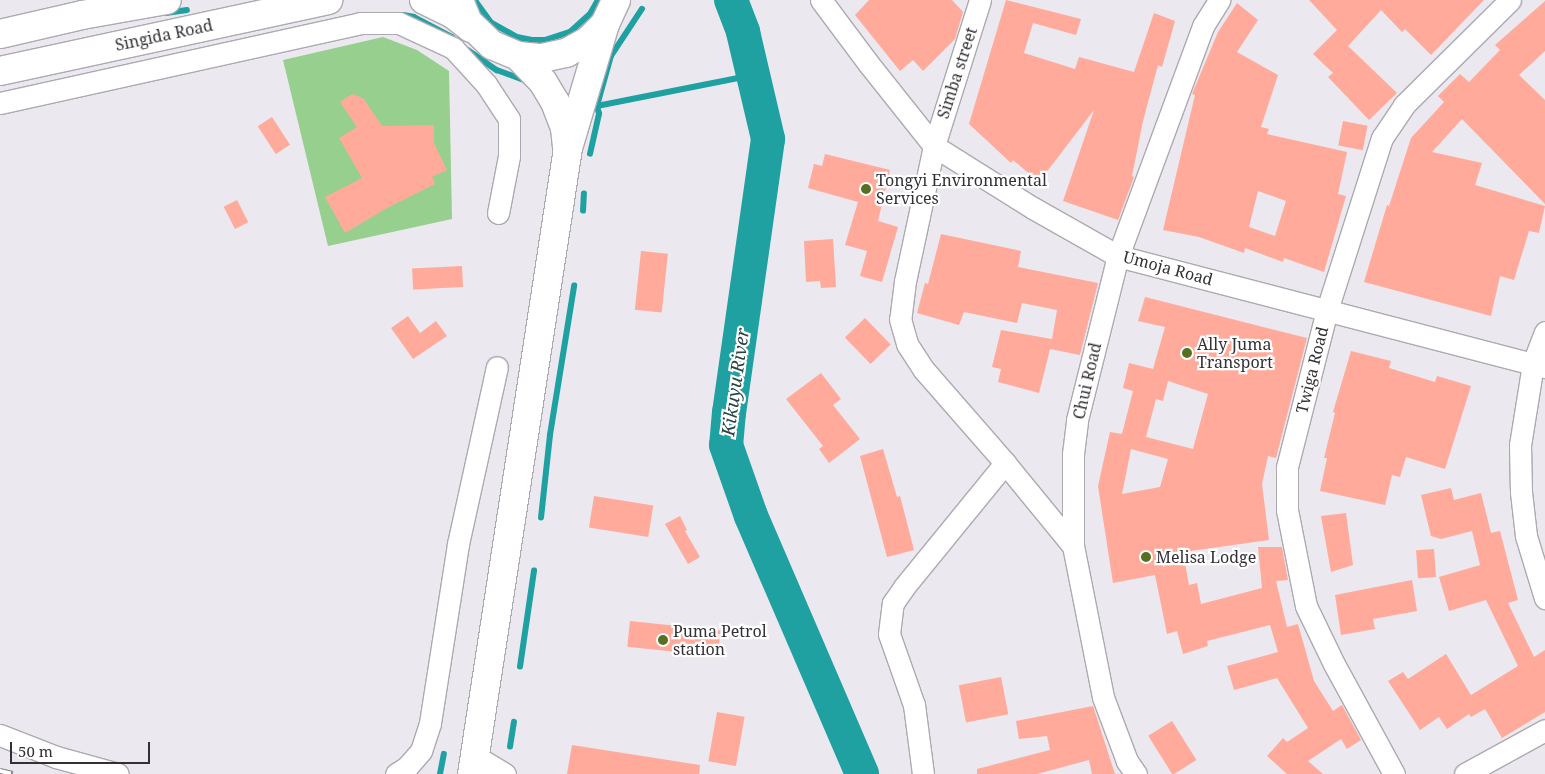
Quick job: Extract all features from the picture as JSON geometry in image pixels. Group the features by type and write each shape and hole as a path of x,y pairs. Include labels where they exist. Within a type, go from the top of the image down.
{"highway":[{"name":"Singida Road","path":"0,34 81,8 167,0"},
{"name":"Singida Road","path":"0,71 328,0"},
{"path":"424,0 453,14 492,45 518,56 542,58 566,53 588,41 610,12"},
{"path":"458,0 468,22 480,35"},
{"path":"474,765 568,148 610,12"},
{"path":"518,56 543,82 555,102 565,128 568,148"}],"street":[{"name":"Umoja Road","path":"821,0 934,146 1033,208 1118,256 1539,366"},
{"name":"Simba street","path":"980,0 934,146 905,281 900,319 907,344 924,370 1005,463 1073,546"},
{"name":"Chui Road","path":"1136,774 1127,761 1102,697 1073,546 1073,454 1077,420 1118,256 1203,26 1219,0"},
{"name":"Twiga Road","path":"1394,774 1334,664 1306,606 1287,510 1288,467 1327,310 1382,138 1404,105 1510,0"},
{"path":"0,104 360,23 399,22 452,48 486,84 509,119 509,156 498,213"},
{"path":"1545,332 1520,445 1521,492 1526,536 1545,598"},
{"path":"396,774 408,767 421,751 430,723 458,544 496,367"},
{"path":"923,774 914,705 889,634 893,603 1005,463"},
{"path":"1465,774 1545,730"},
{"path":"0,735 56,757 118,774"},
{"path":"474,765 505,774"}],"green space":[{"path":"383,37 417,50 449,71 452,219 328,246 283,60"}],"building":[{"path":"869,0 952,0 963,12 955,39 923,71 913,60 900,71 855,15"},
{"path":"1006,0 1081,19 1076,35 1033,23 1024,53 1075,69 1079,57 1134,72 1154,13 1175,21 1162,67 1158,65 1143,121 1132,176 1134,177 1118,220 1063,201 1094,110 1039,182 1013,160 1011,163 969,124"},
{"path":"1309,0 1484,0 1431,55 1405,29 1402,32 1381,10 1348,46 1397,93 1369,120 1328,77 1333,73 1313,54 1337,30"},
{"path":"1545,1 1545,51 1519,75 1545,100 1545,204 1462,119 1432,152 1482,163 1475,185 1545,206 1539,233 1529,231 1514,280 1500,276 1491,316 1364,282 1387,205 1389,206 1411,138 1444,102 1438,96 1460,74 1469,82 1500,50 1495,45"},
{"path":"1237,3 1258,20 1237,52 1278,75 1261,127 1269,129 1267,134 1347,152 1338,194 1346,196 1324,272 1284,258 1283,262 1245,248 1244,253 1199,237 1163,230 1195,95 1192,94 1218,32","holes":["1258,191 1286,201 1275,236 1249,227"]},
{"path":"352,94 363,98 382,126 434,125 434,143 447,170 432,177 435,184 387,208 345,233 325,197 362,178 339,138 357,127 340,102"},
{"path":"272,117 290,145 276,154 258,126"},
{"path":"1343,121 1368,126 1363,150 1338,146"},
{"path":"825,154 890,170 878,221 898,227 882,282 860,276 867,251 845,245 858,202 808,188 814,164 822,166"},
{"path":"237,200 248,222 235,229 224,207"},
{"path":"941,234 1021,251 1018,267 1098,283 1080,355 1050,349 1039,393 998,382 1001,369 992,367 1001,330 1052,339 1057,310 1022,303 1017,323 964,312 959,325 917,313 925,283 928,284"},
{"path":"833,239 836,287 821,288 820,281 806,282 804,241"},
{"path":"641,251 668,254 662,312 635,310"},
{"path":"462,266 463,287 413,290 412,269"},
{"path":"1145,297 1307,338 1276,458 1268,456 1262,484 1269,540 1183,552 1189,585 1197,583 1201,604 1262,588 1258,547 1282,547 1288,580 1276,581 1287,627 1298,624 1314,681 1333,711 1342,705 1361,740 1347,749 1341,739 1308,761 1323,774 1287,774 1267,756 1283,738 1287,742 1308,728 1277,678 1234,690 1227,666 1278,652 1270,625 1207,641 1208,646 1183,654 1177,631 1167,634 1155,575 1113,583 1098,486 1110,432 1122,434 1133,391 1123,388 1129,363 1153,369 1165,327 1138,321","holes":["1168,381 1208,394 1193,449 1146,437 1156,399 1163,401","1131,449 1168,459 1160,487 1122,494"]},
{"path":"408,316 420,333 436,321 447,336 413,359 391,328"},
{"path":"865,318 891,345 871,364 845,337"},
{"path":"1351,351 1391,361 1389,368 1435,382 1437,376 1471,386 1445,469 1406,457 1400,477 1392,475 1385,505 1320,491 1327,458 1324,458 1335,413 1333,412"},
{"path":"821,373 841,399 833,405 860,439 829,463 819,449 823,446 786,399"},
{"path":"883,449 897,497 900,496 914,550 887,557 860,456"},
{"path":"1451,488 1454,500 1481,493 1491,533 1500,531 1518,600 1508,603 1534,657 1545,650 1545,712 1502,738 1485,709 1471,717 1469,714 1447,729 1439,717 1420,730 1388,681 1403,672 1408,679 1446,654 1471,695 1518,666 1486,600 1449,611 1439,577 1480,565 1472,531 1441,539 1431,536 1421,495"},
{"path":"594,496 653,505 648,537 589,528"},
{"path":"1346,513 1353,565 1331,572 1321,516"},
{"path":"680,516 687,530 685,531 700,557 688,564 665,524"},
{"path":"1434,549 1436,577 1418,578 1416,550"},
{"path":"1412,580 1417,611 1373,619 1375,629 1341,635 1335,595"},
{"path":"630,621 721,631 718,656 627,647"},
{"path":"1001,677 1008,714 966,723 959,685"},
{"path":"1093,706 1115,774 1092,774 1089,760 1037,774 977,774 977,769 1050,750 1047,736 1019,739 1016,721"},
{"path":"717,712 745,717 736,766 708,761"},
{"path":"1172,721 1196,760 1172,774 1148,736"},
{"path":"572,745 700,765 699,774 567,774"}],"waterway":[{"path":"475,0 492,23 517,37 532,40 545,40 570,32 590,14 598,0"},
{"name":"Kikuyu River","path":"731,0 743,32 768,139 729,412 726,445 751,516 862,774"},
{"path":"590,154 599,114 597,106 611,56 642,9"},
{"path":"166,13 187,10"},
{"path":"404,15 414,17 452,37"},
{"path":"468,50 497,70 524,80"},
{"path":"597,106 753,75"},
{"path":"583,211 584,194"},
{"path":"541,518 550,435 574,286"},
{"path":"520,667 534,571"},
{"path":"510,747 514,722"},
{"path":"440,774 444,754"}],"railway":[{"path":"0,771 13,774"}],"place":[{"name":"Tongyi Environmental Services","path":"866,189"},
{"name":"Ally Juma Transport","path":"1187,353"},
{"name":"Melisa Lodge","path":"1146,557"},
{"name":"Puma Petrol station","path":"663,640"}]}
